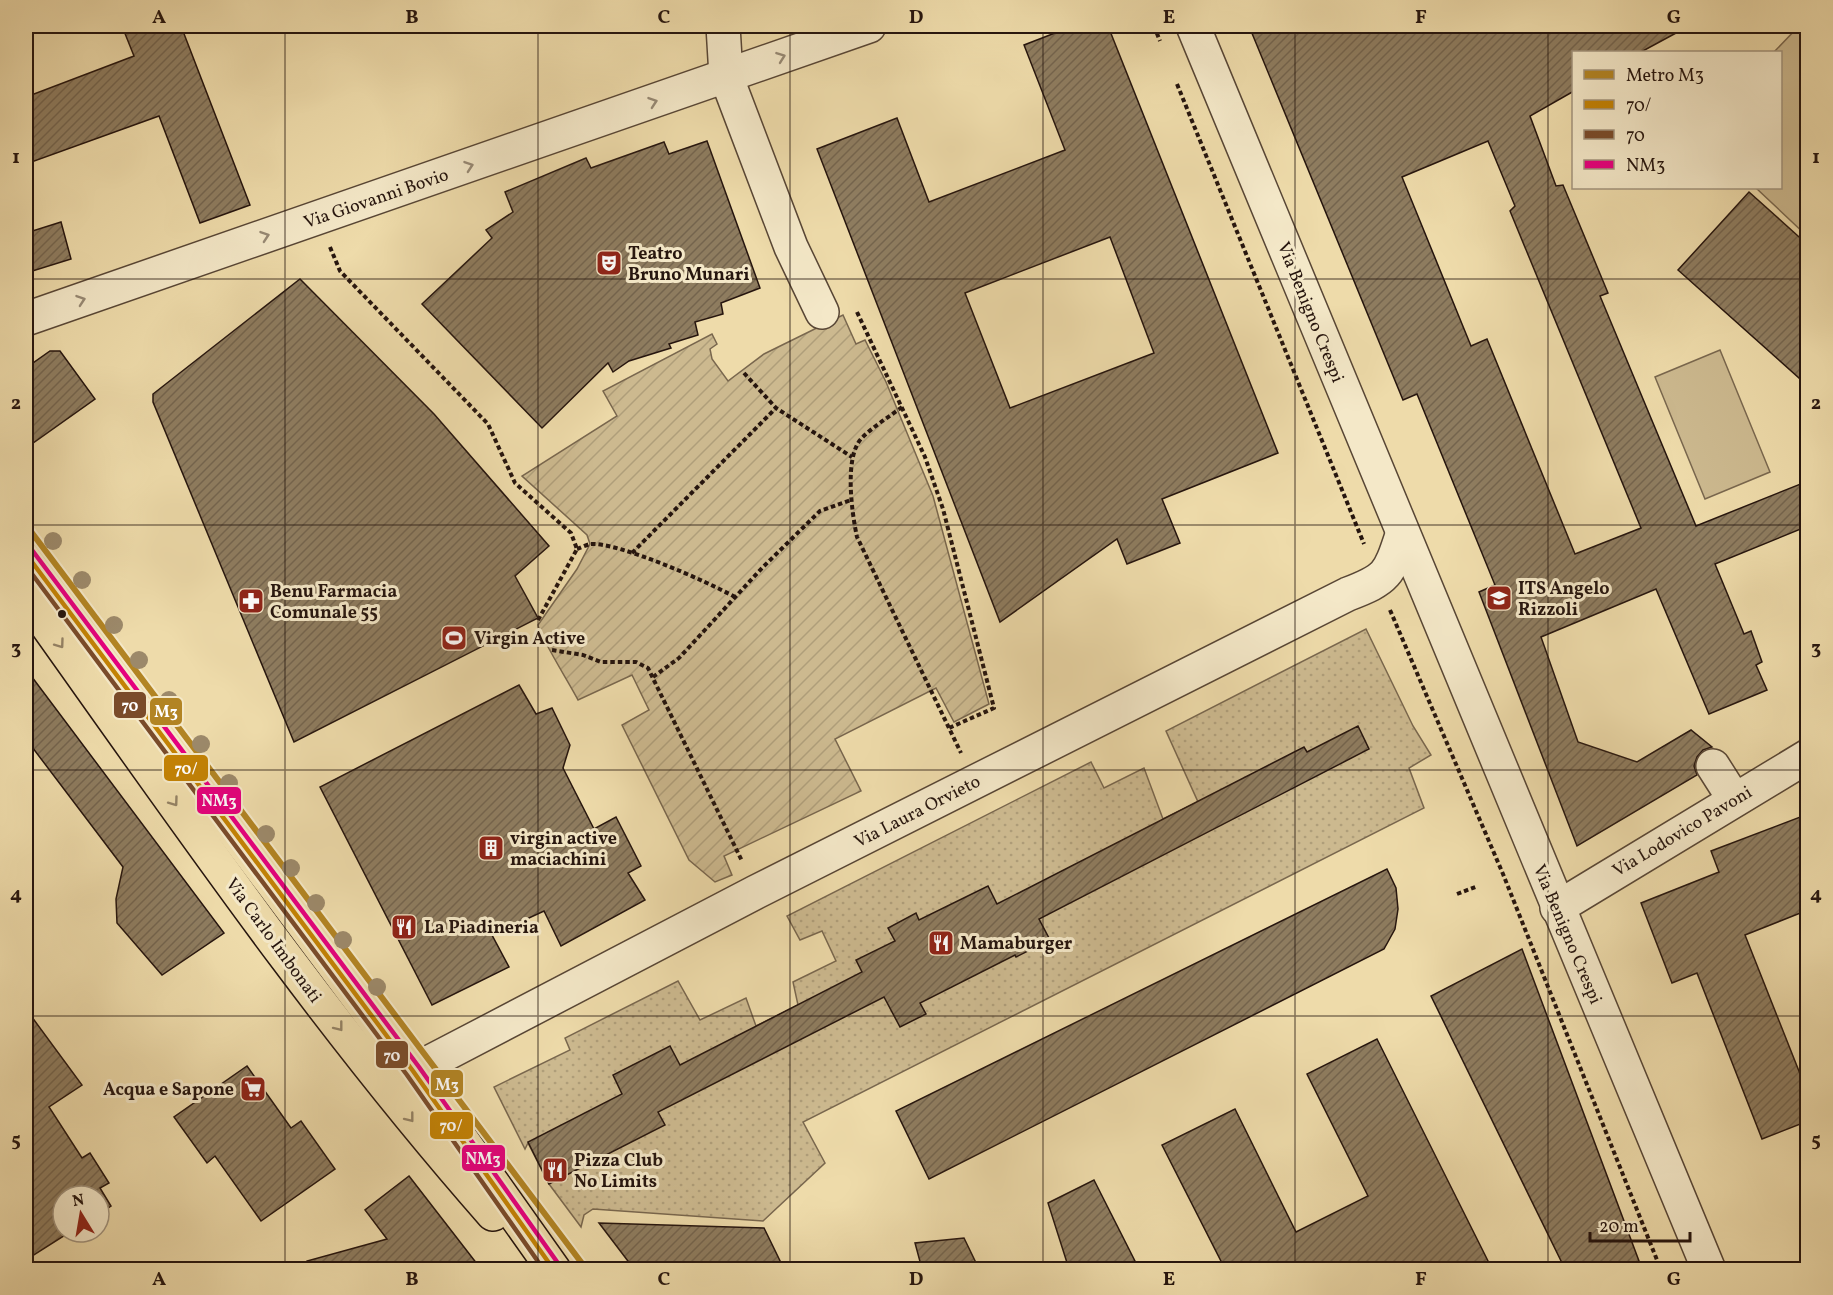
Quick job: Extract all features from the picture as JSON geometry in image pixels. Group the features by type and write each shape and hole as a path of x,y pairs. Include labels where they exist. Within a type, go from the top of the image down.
{"main road":[{"name":"Via Carlo Imbonati","path":"26,554 413,1071 554,1269"},
{"name":"Via Carlo Imbonati","path":"26,596 297,973 431,1144 542,1269"},
{"path":"374,1072 395,1077 413,1071"}],"street":[{"path":"723,26 726,76 791,247 822,312"},
{"name":"Via Giovanni Bovio","path":"26,319 869,26"},
{"name":"Via Benigno Crespi","path":"1193,26 1708,1269"},
{"path":"1384,594 1402,535"},
{"path":"1384,594 1403,587 1429,598"},
{"name":"Via Laura Orvieto","path":"413,1071 820,860 1348,594 1384,594"},
{"name":"Via Lodovico Pavoni","path":"1557,908 1808,756"},
{"path":"1713,766 1734,799"}],"path":[{"path":"1154,26 1163,48"},
{"path":"1176,81 1364,546"},
{"path":"328,244 340,271 488,424 516,483 571,533 576,549"},
{"path":"855,308 925,458 943,509 994,708 949,728"},
{"path":"744,374 776,408 852,457"},
{"path":"902,407 859,440 852,457 852,500 857,537 963,757"},
{"path":"632,553 776,408"},
{"path":"653,676 679,658 735,597 820,511 852,500"},
{"path":"537,622 576,549 590,544 632,553 714,585 735,597"},
{"path":"1384,594 1503,873 1661,1269"},
{"path":"552,651 583,655 601,662 636,662 648,668 740,854 744,869"},
{"path":"1457,894 1478,886"}],"shaded area":[{"path":"1799,26 1808,26 1807,236 1757,189 1782,189 1782,51 1775,51"},
{"path":"843,315 856,344 865,340 886,382 933,496 989,704 954,722 936,688 835,739 861,791 724,856 732,875 715,882 689,860 622,725 649,710 632,675 578,700 540,631 538,625 577,569 590,544 587,535 522,476 617,416 603,391 712,334 717,344 710,349 712,359 728,381 764,354"},
{"path":"1720,350 1770,472 1705,499 1655,377"},
{"path":"1366,629 1413,726 1431,755 1409,768 1424,808 803,1122 825,1163 763,1221 593,1209 584,1215 581,1227 549,1184 528,1143 525,1149 494,1087 570,1050 565,1038 678,981 700,1020 746,998 756,1026 798,1005 793,982 836,961 822,931 800,940 787,916 1091,762 1104,788 1144,768 1163,819 1198,802 1166,731"}],"building":[{"path":"122,26 181,26 250,205 200,223 159,116 26,164 26,97 134,56"},
{"path":"1073,26 1108,26 1278,453 1162,499 1180,543 1127,564 1117,539 1000,622 817,149 897,118 929,202 1065,150 1024,45","holes":["1110,237 1154,353 1010,408 965,293"]},
{"path":"1249,26 1689,26 1643,51 1572,51 1572,92 1530,116 1556,186 1563,185 1608,293 1600,296 1696,526 1808,481 1808,526 1715,564 1744,634 1751,631 1762,662 1756,665 1767,690 1709,714 1656,589 1541,637 1578,742 1637,762 1691,730 1712,747 1703,750 1697,757 1694,766 1697,775 1577,846 1479,592 1495,585 1417,394 1403,400","holes":["1488,141 1515,206 1510,211 1641,528 1575,554 1487,339 1471,346 1402,177"]},
{"name":"Teatro Bruno Munari","path":"707,141 760,288 721,303 723,314 695,322 698,335 669,344 671,348 629,361 613,372 608,363 542,428 422,304 492,238 486,230 513,212 505,192 586,158 591,168 664,142 669,154"},
{"path":"1749,192 1808,245 1808,386 1678,270"},
{"path":"61,222 71,259 26,273 26,233"},
{"path":"300,279 434,414 549,546 515,576 538,618 294,742 153,402 153,394"},
{"path":"50,351 60,351 95,399 26,448 26,368"},
{"path":"26,669 224,933 162,975 117,923 116,899 123,867 26,739"},
{"name":"virgin active maciachini","path":"519,685 536,714 552,708 570,745 563,768 594,829 616,817 641,866 628,873 645,900 561,946 544,911 492,935 509,967 432,1005 320,787"},
{"path":"1358,726 1369,749 1039,919 1050,940 920,1003 926,1014 900,1027 884,997 658,1112 665,1125 549,1184 528,1142 622,1094 613,1075 670,1046 680,1065 862,972 856,960 895,941 888,928 916,913 919,920 988,886 997,904 1304,747 1307,752"},
{"path":"1808,814 1808,910 1745,935 1808,1094 1808,1121 1762,1139 1697,973 1672,983 1641,903 1719,872 1711,851"},
{"path":"1387,869 1396,888 1398,909 1395,929 1384,949 929,1179 896,1111"},
{"path":"1522,949 1642,1269 1565,1269 1431,996"},
{"path":"26,1009 82,1085 49,1107 82,1158 90,1153 109,1183 51,1184 51,1244 26,1260"},
{"path":"1377,1039 1492,1269 1225,1269 1162,1145 1235,1109 1296,1232 1368,1196 1307,1074"},
{"path":"247,1066 291,1128 301,1121 335,1169 261,1221 215,1156 207,1163 174,1117"},
{"path":"409,1176 481,1269 308,1269 307,1261 387,1239 365,1210"},
{"path":"1094,1180 1139,1269 1069,1269 1048,1203"},
{"path":"599,1223 764,1228 784,1269 634,1269"},
{"path":"964,1238 979,1269 922,1269 915,1243"}],"metro line":[{"name":"M3","path":"26,525 587,1270"}],"transit line":[{"name":"NM3","path":"32,550 419,1067 560,1266"},
{"name":"70/","path":"26,554 413,1071 554,1270"},
{"name":"70","path":"26,566 407,1075 544,1270"}],"place":[{"name":"Teatro Bruno Munari","path":"609,263"},
{"name":"ITS Angelo Rizzoli","path":"1499,598"},
{"name":"Benu Farmacia Comunale 55","path":"251,601"},
{"name":"Virgin Active","path":"454,638"},
{"name":"virgin active maciachini","path":"491,848"},
{"name":"La Piadineria","path":"404,927"},
{"name":"Mamaburger","path":"941,943"},
{"name":"Acqua e Sapone","path":"253,1089"},
{"name":"Pizza Club No Limits","path":"555,1170"}]}
